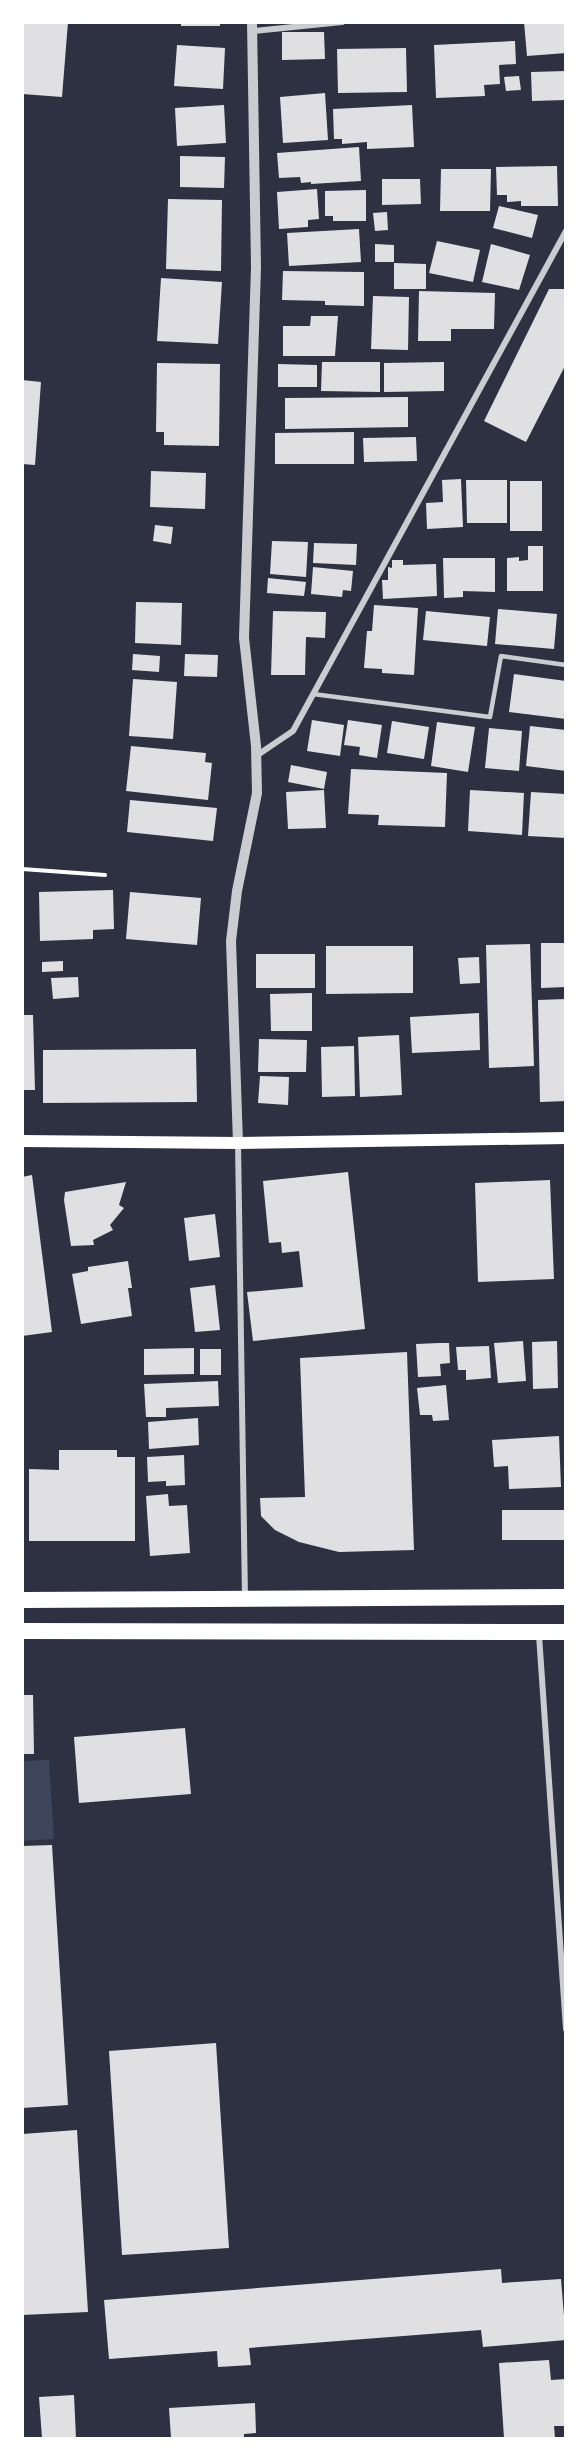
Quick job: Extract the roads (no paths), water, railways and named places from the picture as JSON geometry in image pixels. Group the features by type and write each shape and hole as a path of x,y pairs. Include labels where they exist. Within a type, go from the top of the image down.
{"highway":[{"path":"22,1600 566,1597"},
{"path":"22,1631 566,1632"}],"main road":[{"path":"22,1141 238,1143 566,1138"}],"street":[{"path":"245,1599 238,1143 231,941 237,891 257,793 256,756 244,638 255,267 253,27 342,22"},
{"path":"256,756 293,731 566,231"},
{"path":"538,1632 566,2029"}],"lane":[{"path":"313,694 490,717 501,656 566,664"}]}
